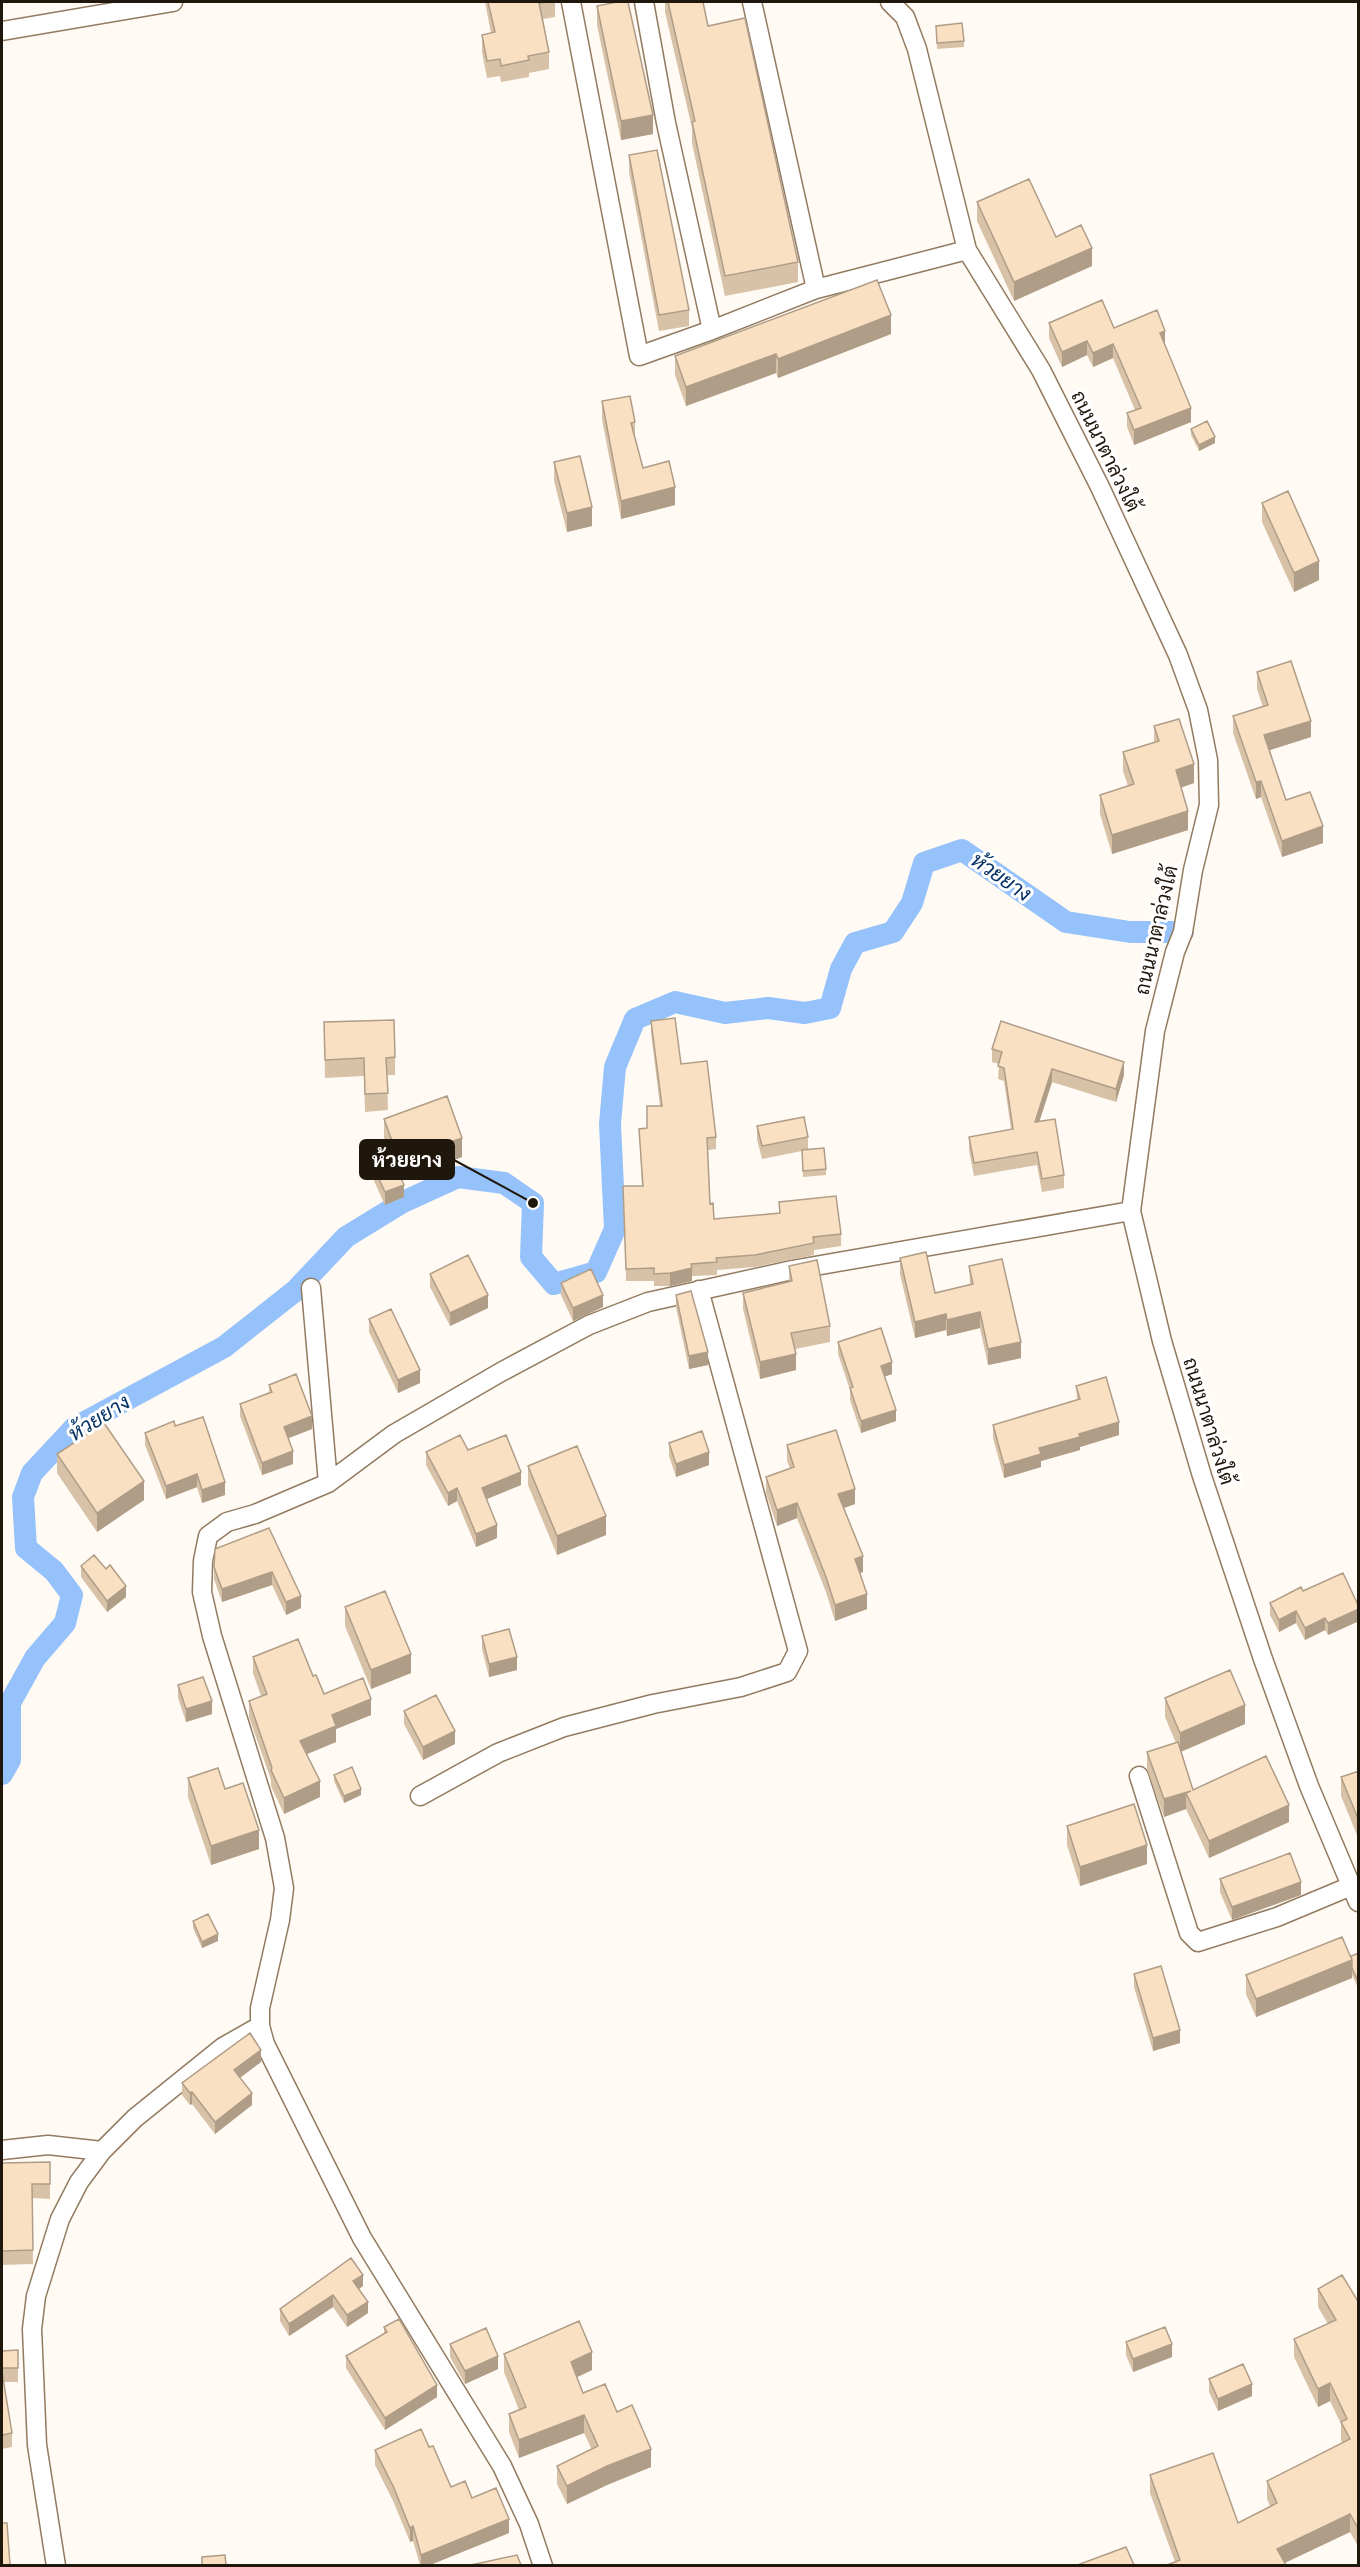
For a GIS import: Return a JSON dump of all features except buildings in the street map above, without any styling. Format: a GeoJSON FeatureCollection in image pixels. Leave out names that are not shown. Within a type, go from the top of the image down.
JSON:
{"type":"FeatureCollection","features":[{"type":"Feature","properties":{"kind":"street"},"geometry":{"type":"LineString","coordinates":[[2,31],[173,2]]}},
{"type":"Feature","properties":{"kind":"street"},"geometry":{"type":"LineString","coordinates":[[571,2],[639,356],[816,289],[967,250]]}},
{"type":"Feature","properties":{"kind":"street"},"geometry":{"type":"LineString","coordinates":[[644,2],[666,123],[712,330]]}},
{"type":"Feature","properties":{"kind":"street"},"geometry":{"type":"LineString","coordinates":[[752,2],[816,289]]}},
{"type":"Feature","properties":{"kind":"street","name":"ถนนนาตาล่วงใต้"},"geometry":{"type":"LineString","coordinates":[[890,2],[905,17],[917,49],[967,250],[1041,370],[1100,487],[1178,655],[1198,710],[1208,760],[1209,805],[1193,870],[1183,932],[1155,1031],[1131,1211],[1162,1341],[1202,1476],[1294,1744],[1355,1894]]}},
{"type":"Feature","properties":{"kind":"street"},"geometry":{"type":"LineString","coordinates":[[543,2565],[529,2524],[502,2466],[362,2238],[265,2044],[260,2026],[260,2008],[280,1920],[284,1888],[275,1838],[212,1636],[202,1592],[203,1561],[208,1536],[227,1522],[255,1514],[328,1483],[394,1434],[589,1325],[648,1302],[926,1245],[1131,1211]]}},
{"type":"Feature","properties":{"kind":"street"},"geometry":{"type":"LineString","coordinates":[[311,1288],[328,1483]]}},
{"type":"Feature","properties":{"kind":"street"},"geometry":{"type":"LineString","coordinates":[[420,1796],[498,1753],[564,1727],[653,1704],[741,1687],[787,1672],[798,1652],[699,1290]]}},
{"type":"Feature","properties":{"kind":"street"},"geometry":{"type":"LineString","coordinates":[[1139,1776],[1189,1933],[1198,1942],[1355,1894]]}},
{"type":"Feature","properties":{"kind":"street"},"geometry":{"type":"LineString","coordinates":[[56,2565],[37,2445],[32,2329],[36,2295],[60,2219],[79,2182],[102,2151],[135,2118],[223,2047],[260,2026]]}},
{"type":"Feature","properties":{"kind":"street"},"geometry":{"type":"LineString","coordinates":[[2,2150],[48,2145],[102,2151]]}},
{"type":"Feature","properties":{"kind":"waterway","name":"ห้วยยาง"},"geometry":{"type":"LineString","coordinates":[[2,1774],[10,1760],[10,1703],[35,1658],[65,1623],[72,1595],[54,1571],[26,1548],[23,1497],[32,1473],[74,1428],[224,1347],[295,1291],[346,1237],[403,1202],[458,1177],[504,1183],[533,1203],[531,1257],[554,1284],[596,1272],[615,1229],[610,1124],[615,1067],[635,1019],[675,1002],[725,1013],[768,1008],[805,1013],[830,1008],[841,969],[855,943],[893,932],[912,903],[924,863],[962,850],[1066,922],[1130,932],[1183,932]]}},
{"type":"Feature","properties":{"kind":"place","name":"ห้วยยาง"},"geometry":{"type":"Point","coordinates":[533,1203]}}]}
